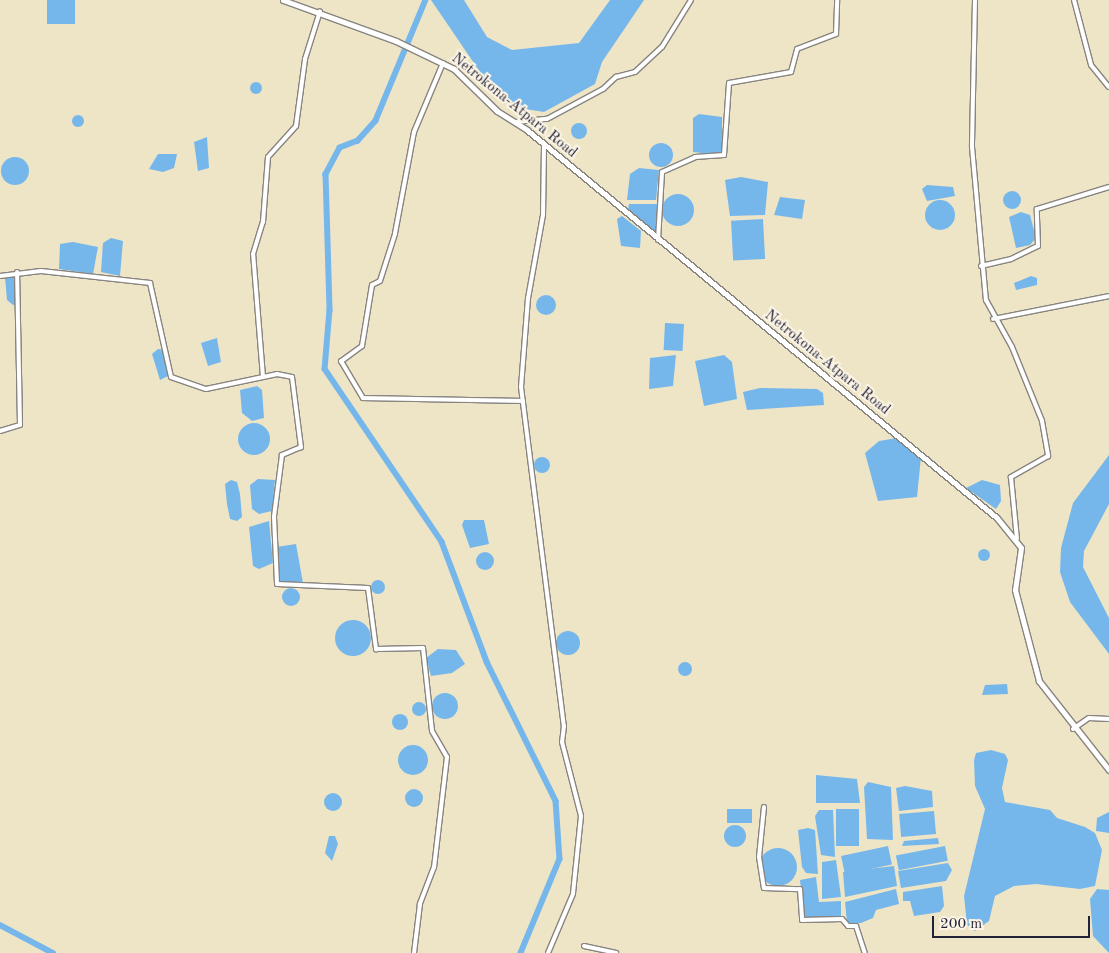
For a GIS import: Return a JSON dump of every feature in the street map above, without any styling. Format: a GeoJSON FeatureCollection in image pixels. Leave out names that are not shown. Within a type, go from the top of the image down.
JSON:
{"type":"FeatureCollection","features":[{"type":"Feature","properties":{"kind":"street","name":"Netrokona-Atpara Road"},"geometry":{"type":"LineString","coordinates":[[282,0],[320,11],[415,49],[443,63],[961,487],[1017,539]]}},
{"type":"Feature","properties":{"kind":"street"},"geometry":{"type":"LineString","coordinates":[[516,122],[553,116],[616,77],[640,68],[662,47],[691,0]]}},
{"type":"Feature","properties":{"kind":"street"},"geometry":{"type":"LineString","coordinates":[[658,240],[662,172],[695,157],[724,155],[729,83],[791,72],[797,49],[836,34],[837,0]]}},
{"type":"Feature","properties":{"kind":"street"},"geometry":{"type":"LineString","coordinates":[[975,0],[972,147],[981,266],[993,319],[1012,347],[1042,421],[1048,456],[1011,477],[1017,539],[1022,555],[1015,590],[1039,681],[1073,729],[1109,770]]}},
{"type":"Feature","properties":{"kind":"street"},"geometry":{"type":"LineString","coordinates":[[1074,0],[1091,65],[1109,87]]}},
{"type":"Feature","properties":{"kind":"street"},"geometry":{"type":"LineString","coordinates":[[262,377],[253,254],[263,222],[268,157],[296,126],[305,59],[320,11]]}},
{"type":"Feature","properties":{"kind":"street"},"geometry":{"type":"LineString","coordinates":[[443,63],[414,132],[395,234],[380,280],[372,284],[362,346],[344,354],[342,360],[362,398],[523,401]]}},
{"type":"Feature","properties":{"kind":"street"},"geometry":{"type":"LineString","coordinates":[[544,145],[543,215],[521,354],[523,401],[564,726],[563,747],[581,816],[573,894],[548,953]]}},
{"type":"Feature","properties":{"kind":"street"},"geometry":{"type":"LineString","coordinates":[[981,266],[1011,260],[1038,246],[1037,209],[1109,187]]}},
{"type":"Feature","properties":{"kind":"street"},"geometry":{"type":"LineString","coordinates":[[0,430],[20,425],[17,272]]}},
{"type":"Feature","properties":{"kind":"street"},"geometry":{"type":"LineString","coordinates":[[0,276],[17,272],[150,283],[171,377],[206,389],[262,377],[292,377],[301,447],[282,456],[274,517],[277,584],[366,586],[372,599],[376,649],[423,649],[432,731],[447,762],[434,866],[420,904],[414,953]]}},
{"type":"Feature","properties":{"kind":"street"},"geometry":{"type":"LineString","coordinates":[[993,319],[1109,296]]}},
{"type":"Feature","properties":{"kind":"street"},"geometry":{"type":"LineString","coordinates":[[1073,729],[1089,718],[1109,720]]}},
{"type":"Feature","properties":{"kind":"street"},"geometry":{"type":"LineString","coordinates":[[764,807],[759,857],[764,888],[800,889],[802,920],[842,919],[848,926],[856,926],[865,953]]}},
{"type":"Feature","properties":{"kind":"street"},"geometry":{"type":"LineString","coordinates":[[584,946],[616,953]]}},
{"type":"Feature","properties":{"kind":"water"},"geometry":{"type":"Polygon","coordinates":[[[47,0],[75,0],[75,24],[47,24],[47,0]]]}},
{"type":"Feature","properties":{"kind":"water"},"geometry":{"type":"Polygon","coordinates":[[[431,0],[464,0],[487,37],[512,50],[579,43],[610,0],[644,0],[602,62],[595,84],[544,112],[513,107],[495,94],[431,0]]]}},
{"type":"Feature","properties":{"kind":"water"},"geometry":{"type":"Polygon","coordinates":[[[254,82],[258,82],[262,88],[258,94],[254,94],[250,90],[250,86],[254,82]]]}},
{"type":"Feature","properties":{"kind":"water"},"geometry":{"type":"Polygon","coordinates":[[[699,114],[722,117],[722,155],[693,152],[693,118],[699,114]]]}},
{"type":"Feature","properties":{"kind":"water"},"geometry":{"type":"Polygon","coordinates":[[[76,115],[80,115],[84,121],[80,127],[76,127],[72,123],[72,119],[76,115]]]}},
{"type":"Feature","properties":{"kind":"water"},"geometry":{"type":"Polygon","coordinates":[[[579,123],[585,125],[587,131],[585,137],[579,139],[573,137],[571,131],[573,125],[579,123]]]}},
{"type":"Feature","properties":{"kind":"water"},"geometry":{"type":"Polygon","coordinates":[[[207,137],[209,168],[198,171],[194,142],[207,137]]]}},
{"type":"Feature","properties":{"kind":"water"},"geometry":{"type":"Polygon","coordinates":[[[661,143],[670,146],[673,155],[670,164],[661,167],[652,164],[649,155],[652,146],[661,143]]]}},
{"type":"Feature","properties":{"kind":"water"},"geometry":{"type":"Polygon","coordinates":[[[158,154],[177,154],[174,168],[163,172],[149,169],[158,154]]]}},
{"type":"Feature","properties":{"kind":"water"},"geometry":{"type":"Polygon","coordinates":[[[15,157],[25,161],[29,171],[25,181],[15,185],[5,181],[1,171],[5,161],[15,157]]]}},
{"type":"Feature","properties":{"kind":"water"},"geometry":{"type":"Polygon","coordinates":[[[639,168],[659,170],[656,200],[627,200],[630,174],[639,168]]]}},
{"type":"Feature","properties":{"kind":"water"},"geometry":{"type":"Polygon","coordinates":[[[741,177],[768,182],[765,215],[730,216],[725,180],[741,177]]]}},
{"type":"Feature","properties":{"kind":"water"},"geometry":{"type":"Polygon","coordinates":[[[927,185],[953,187],[955,196],[927,201],[922,189],[927,185]]]}},
{"type":"Feature","properties":{"kind":"water"},"geometry":{"type":"Polygon","coordinates":[[[1012,191],[1018,194],[1021,200],[1018,206],[1012,209],[1006,206],[1003,200],[1006,194],[1012,191]]]}},
{"type":"Feature","properties":{"kind":"water"},"geometry":{"type":"Polygon","coordinates":[[[678,194],[689,199],[694,210],[689,221],[678,226],[667,221],[662,210],[667,199],[678,194]]]}},
{"type":"Feature","properties":{"kind":"water"},"geometry":{"type":"Polygon","coordinates":[[[780,197],[805,200],[802,219],[774,215],[780,197]]]}},
{"type":"Feature","properties":{"kind":"water"},"geometry":{"type":"Polygon","coordinates":[[[940,200],[946,201],[954,209],[954,221],[946,229],[940,230],[934,229],[926,221],[925,215],[926,209],[934,201],[940,200]]]}},
{"type":"Feature","properties":{"kind":"water"},"geometry":{"type":"Polygon","coordinates":[[[629,204],[657,204],[657,234],[628,209],[629,204]]]}},
{"type":"Feature","properties":{"kind":"water"},"geometry":{"type":"Polygon","coordinates":[[[1021,212],[1030,215],[1036,238],[1030,245],[1016,248],[1009,217],[1021,212]]]}},
{"type":"Feature","properties":{"kind":"water"},"geometry":{"type":"Polygon","coordinates":[[[622,216],[641,231],[640,248],[621,246],[617,219],[622,216]]]}},
{"type":"Feature","properties":{"kind":"water"},"geometry":{"type":"Polygon","coordinates":[[[763,219],[765,259],[733,261],[731,221],[763,219]]]}},
{"type":"Feature","properties":{"kind":"water"},"geometry":{"type":"Polygon","coordinates":[[[111,238],[123,241],[120,276],[101,272],[103,243],[111,238]]]}},
{"type":"Feature","properties":{"kind":"water"},"geometry":{"type":"Polygon","coordinates":[[[73,242],[98,247],[93,274],[59,269],[60,244],[73,242]]]}},
{"type":"Feature","properties":{"kind":"water"},"geometry":{"type":"Polygon","coordinates":[[[16,275],[16,304],[13,305],[7,300],[5,277],[16,275]]]}},
{"type":"Feature","properties":{"kind":"water"},"geometry":{"type":"Polygon","coordinates":[[[1031,276],[1037,278],[1037,285],[1016,290],[1014,283],[1031,276]]]}},
{"type":"Feature","properties":{"kind":"water"},"geometry":{"type":"Polygon","coordinates":[[[542,295],[550,295],[556,301],[556,309],[550,315],[542,315],[536,309],[536,301],[542,295]]]}},
{"type":"Feature","properties":{"kind":"water"},"geometry":{"type":"Polygon","coordinates":[[[665,323],[684,324],[683,351],[664,350],[665,323]]]}},
{"type":"Feature","properties":{"kind":"water"},"geometry":{"type":"Polygon","coordinates":[[[217,338],[221,362],[208,366],[201,343],[217,338]]]}},
{"type":"Feature","properties":{"kind":"water"},"geometry":{"type":"Polygon","coordinates":[[[158,349],[164,350],[168,376],[160,380],[152,354],[158,349]]]}},
{"type":"Feature","properties":{"kind":"water"},"geometry":{"type":"Polygon","coordinates":[[[676,355],[673,386],[649,389],[650,358],[676,355]]]}},
{"type":"Feature","properties":{"kind":"water"},"geometry":{"type":"Polygon","coordinates":[[[724,355],[732,362],[737,399],[704,406],[695,361],[724,355]]]}},
{"type":"Feature","properties":{"kind":"water"},"geometry":{"type":"Polygon","coordinates":[[[257,386],[262,390],[264,418],[252,421],[242,413],[240,390],[257,386]]]}},
{"type":"Feature","properties":{"kind":"water"},"geometry":{"type":"Polygon","coordinates":[[[760,388],[817,389],[823,393],[824,405],[747,410],[743,392],[760,388]]]}},
{"type":"Feature","properties":{"kind":"water"},"geometry":{"type":"Polygon","coordinates":[[[254,423],[260,424],[265,428],[269,433],[269,445],[265,450],[260,454],[254,455],[248,454],[243,450],[239,445],[238,439],[239,433],[243,428],[248,424],[254,423]]]}},
{"type":"Feature","properties":{"kind":"water"},"geometry":{"type":"Polygon","coordinates":[[[897,438],[921,457],[917,497],[878,501],[865,453],[879,441],[897,438]]]}},
{"type":"Feature","properties":{"kind":"water"},"geometry":{"type":"Polygon","coordinates":[[[1109,455],[1109,504],[1084,551],[1083,567],[1109,618],[1109,654],[1070,602],[1060,572],[1061,548],[1073,503],[1109,455]]]}},
{"type":"Feature","properties":{"kind":"water"},"geometry":{"type":"Polygon","coordinates":[[[542,457],[550,465],[542,473],[534,465],[542,457]]]}},
{"type":"Feature","properties":{"kind":"water"},"geometry":{"type":"Polygon","coordinates":[[[258,479],[275,480],[272,511],[259,514],[252,509],[250,485],[258,479]]]}},
{"type":"Feature","properties":{"kind":"water"},"geometry":{"type":"Polygon","coordinates":[[[231,480],[237,482],[240,494],[242,517],[237,521],[230,519],[227,504],[225,484],[231,480]]]}},
{"type":"Feature","properties":{"kind":"water"},"geometry":{"type":"Polygon","coordinates":[[[982,480],[1000,485],[1001,501],[996,509],[966,488],[982,480]]]}},
{"type":"Feature","properties":{"kind":"water"},"geometry":{"type":"Polygon","coordinates":[[[464,520],[484,520],[489,544],[470,548],[462,525],[464,520]]]}},
{"type":"Feature","properties":{"kind":"water"},"geometry":{"type":"Polygon","coordinates":[[[269,521],[273,563],[259,569],[253,566],[249,527],[269,521]]]}},
{"type":"Feature","properties":{"kind":"water"},"geometry":{"type":"Polygon","coordinates":[[[296,544],[303,583],[278,584],[276,547],[296,544]]]}},
{"type":"Feature","properties":{"kind":"water"},"geometry":{"type":"Polygon","coordinates":[[[984,549],[990,555],[984,561],[978,555],[984,549]]]}},
{"type":"Feature","properties":{"kind":"water"},"geometry":{"type":"Polygon","coordinates":[[[485,552],[491,555],[494,561],[491,567],[485,570],[479,567],[476,561],[479,555],[485,552]]]}},
{"type":"Feature","properties":{"kind":"water"},"geometry":{"type":"Polygon","coordinates":[[[378,580],[383,582],[385,587],[383,592],[378,594],[373,592],[371,587],[373,582],[378,580]]]}},
{"type":"Feature","properties":{"kind":"water"},"geometry":{"type":"Polygon","coordinates":[[[291,588],[297,591],[300,597],[297,603],[291,606],[285,603],[282,597],[285,591],[291,588]]]}},
{"type":"Feature","properties":{"kind":"water"},"geometry":{"type":"Polygon","coordinates":[[[353,620],[360,621],[366,625],[370,631],[370,645],[366,651],[360,655],[353,656],[346,655],[340,651],[336,645],[335,638],[336,631],[340,625],[346,621],[353,620]]]}},
{"type":"Feature","properties":{"kind":"water"},"geometry":{"type":"Polygon","coordinates":[[[568,631],[573,632],[579,638],[579,648],[573,654],[568,655],[563,654],[557,648],[556,643],[557,638],[563,632],[568,631]]]}},
{"type":"Feature","properties":{"kind":"water"},"geometry":{"type":"Polygon","coordinates":[[[438,649],[456,650],[465,664],[452,673],[431,676],[426,658],[438,649]]]}},
{"type":"Feature","properties":{"kind":"water"},"geometry":{"type":"Polygon","coordinates":[[[685,662],[690,664],[692,669],[690,674],[685,676],[680,674],[678,669],[680,664],[685,662]]]}},
{"type":"Feature","properties":{"kind":"water"},"geometry":{"type":"Polygon","coordinates":[[[1007,684],[1008,694],[982,695],[985,685],[1007,684]]]}},
{"type":"Feature","properties":{"kind":"water"},"geometry":{"type":"Polygon","coordinates":[[[445,693],[454,697],[458,706],[454,715],[445,719],[436,715],[432,706],[436,697],[445,693]]]}},
{"type":"Feature","properties":{"kind":"water"},"geometry":{"type":"Polygon","coordinates":[[[419,702],[424,704],[426,709],[424,714],[419,716],[414,714],[412,709],[414,704],[419,702]]]}},
{"type":"Feature","properties":{"kind":"water"},"geometry":{"type":"Polygon","coordinates":[[[397,714],[403,714],[408,719],[406,728],[397,730],[392,725],[392,719],[397,714]]]}},
{"type":"Feature","properties":{"kind":"water"},"geometry":{"type":"Polygon","coordinates":[[[413,745],[424,749],[428,760],[424,771],[413,775],[402,771],[398,760],[402,749],[413,745]]]}},
{"type":"Feature","properties":{"kind":"water"},"geometry":{"type":"Polygon","coordinates":[[[991,750],[1005,754],[1008,760],[1002,788],[1005,802],[1050,810],[1057,818],[1085,827],[1095,833],[1102,850],[1095,886],[1080,889],[1036,884],[1014,886],[995,896],[989,921],[975,931],[967,925],[964,896],[985,809],[975,786],[974,760],[976,753],[991,750]]]}},
{"type":"Feature","properties":{"kind":"water"},"geometry":{"type":"Polygon","coordinates":[[[816,775],[857,779],[860,803],[816,803],[816,775]]]}},
{"type":"Feature","properties":{"kind":"water"},"geometry":{"type":"Polygon","coordinates":[[[868,782],[891,787],[893,840],[867,839],[864,787],[868,782]]]}},
{"type":"Feature","properties":{"kind":"water"},"geometry":{"type":"Polygon","coordinates":[[[905,786],[932,791],[933,807],[899,811],[896,788],[905,786]]]}},
{"type":"Feature","properties":{"kind":"water"},"geometry":{"type":"Polygon","coordinates":[[[414,789],[422,794],[423,798],[418,806],[414,807],[406,802],[405,798],[410,790],[414,789]]]}},
{"type":"Feature","properties":{"kind":"water"},"geometry":{"type":"Polygon","coordinates":[[[329,793],[337,793],[342,798],[340,809],[329,811],[324,806],[324,798],[329,793]]]}},
{"type":"Feature","properties":{"kind":"water"},"geometry":{"type":"Polygon","coordinates":[[[727,809],[752,809],[752,823],[727,823],[727,809]]]}},
{"type":"Feature","properties":{"kind":"water"},"geometry":{"type":"Polygon","coordinates":[[[836,809],[859,809],[859,846],[836,846],[836,809]]]}},
{"type":"Feature","properties":{"kind":"water"},"geometry":{"type":"Polygon","coordinates":[[[819,810],[833,810],[835,857],[821,855],[815,816],[819,810]]]}},
{"type":"Feature","properties":{"kind":"water"},"geometry":{"type":"Polygon","coordinates":[[[934,811],[936,834],[901,837],[899,814],[934,811]]]}},
{"type":"Feature","properties":{"kind":"water"},"geometry":{"type":"Polygon","coordinates":[[[1109,812],[1109,833],[1096,831],[1097,818],[1109,812]]]}},
{"type":"Feature","properties":{"kind":"water"},"geometry":{"type":"Polygon","coordinates":[[[735,825],[743,828],[746,836],[743,844],[735,847],[727,844],[724,836],[727,828],[735,825]]]}},
{"type":"Feature","properties":{"kind":"water"},"geometry":{"type":"Polygon","coordinates":[[[808,828],[815,830],[818,874],[806,873],[802,867],[798,830],[808,828]]]}},
{"type":"Feature","properties":{"kind":"water"},"geometry":{"type":"Polygon","coordinates":[[[329,836],[335,836],[338,844],[332,861],[325,853],[329,836]]]}},
{"type":"Feature","properties":{"kind":"water"},"geometry":{"type":"Polygon","coordinates":[[[938,838],[939,844],[902,846],[904,841],[938,838]]]}},
{"type":"Feature","properties":{"kind":"water"},"geometry":{"type":"Polygon","coordinates":[[[888,846],[892,865],[845,875],[841,856],[888,846]]]}},
{"type":"Feature","properties":{"kind":"water"},"geometry":{"type":"Polygon","coordinates":[[[945,846],[948,861],[899,870],[896,856],[945,846]]]}},
{"type":"Feature","properties":{"kind":"water"},"geometry":{"type":"Polygon","coordinates":[[[778,848],[785,849],[791,854],[796,860],[796,874],[791,880],[785,885],[778,886],[771,885],[765,880],[760,874],[759,867],[760,860],[765,854],[771,849],[778,848]]]}},
{"type":"Feature","properties":{"kind":"water"},"geometry":{"type":"Polygon","coordinates":[[[836,860],[841,897],[822,899],[822,862],[836,860]]]}},
{"type":"Feature","properties":{"kind":"water"},"geometry":{"type":"Polygon","coordinates":[[[948,863],[952,870],[946,881],[901,888],[898,871],[948,863]]]}},
{"type":"Feature","properties":{"kind":"water"},"geometry":{"type":"Polygon","coordinates":[[[894,866],[897,886],[845,897],[843,872],[894,866]]]}},
{"type":"Feature","properties":{"kind":"water"},"geometry":{"type":"Polygon","coordinates":[[[816,877],[819,902],[841,901],[841,917],[804,918],[800,880],[816,877]]]}},
{"type":"Feature","properties":{"kind":"water"},"geometry":{"type":"Polygon","coordinates":[[[942,886],[944,906],[940,912],[914,916],[910,901],[903,901],[903,892],[942,886]]]}},
{"type":"Feature","properties":{"kind":"water"},"geometry":{"type":"Polygon","coordinates":[[[896,889],[899,904],[876,910],[873,918],[861,923],[847,923],[845,902],[896,889]]]}},
{"type":"Feature","properties":{"kind":"water"},"geometry":{"type":"Polygon","coordinates":[[[1097,889],[1109,890],[1109,953],[1093,936],[1090,899],[1097,889]]]}},
{"type":"Feature","properties":{"kind":"waterway"},"geometry":{"type":"LineString","coordinates":[[426,0],[376,121],[358,141],[340,148],[326,174],[330,310],[325,369],[442,542],[487,662],[556,801],[560,859],[521,953]]}},
{"type":"Feature","properties":{"kind":"waterway"},"geometry":{"type":"LineString","coordinates":[[0,925],[53,953]]}}]}
